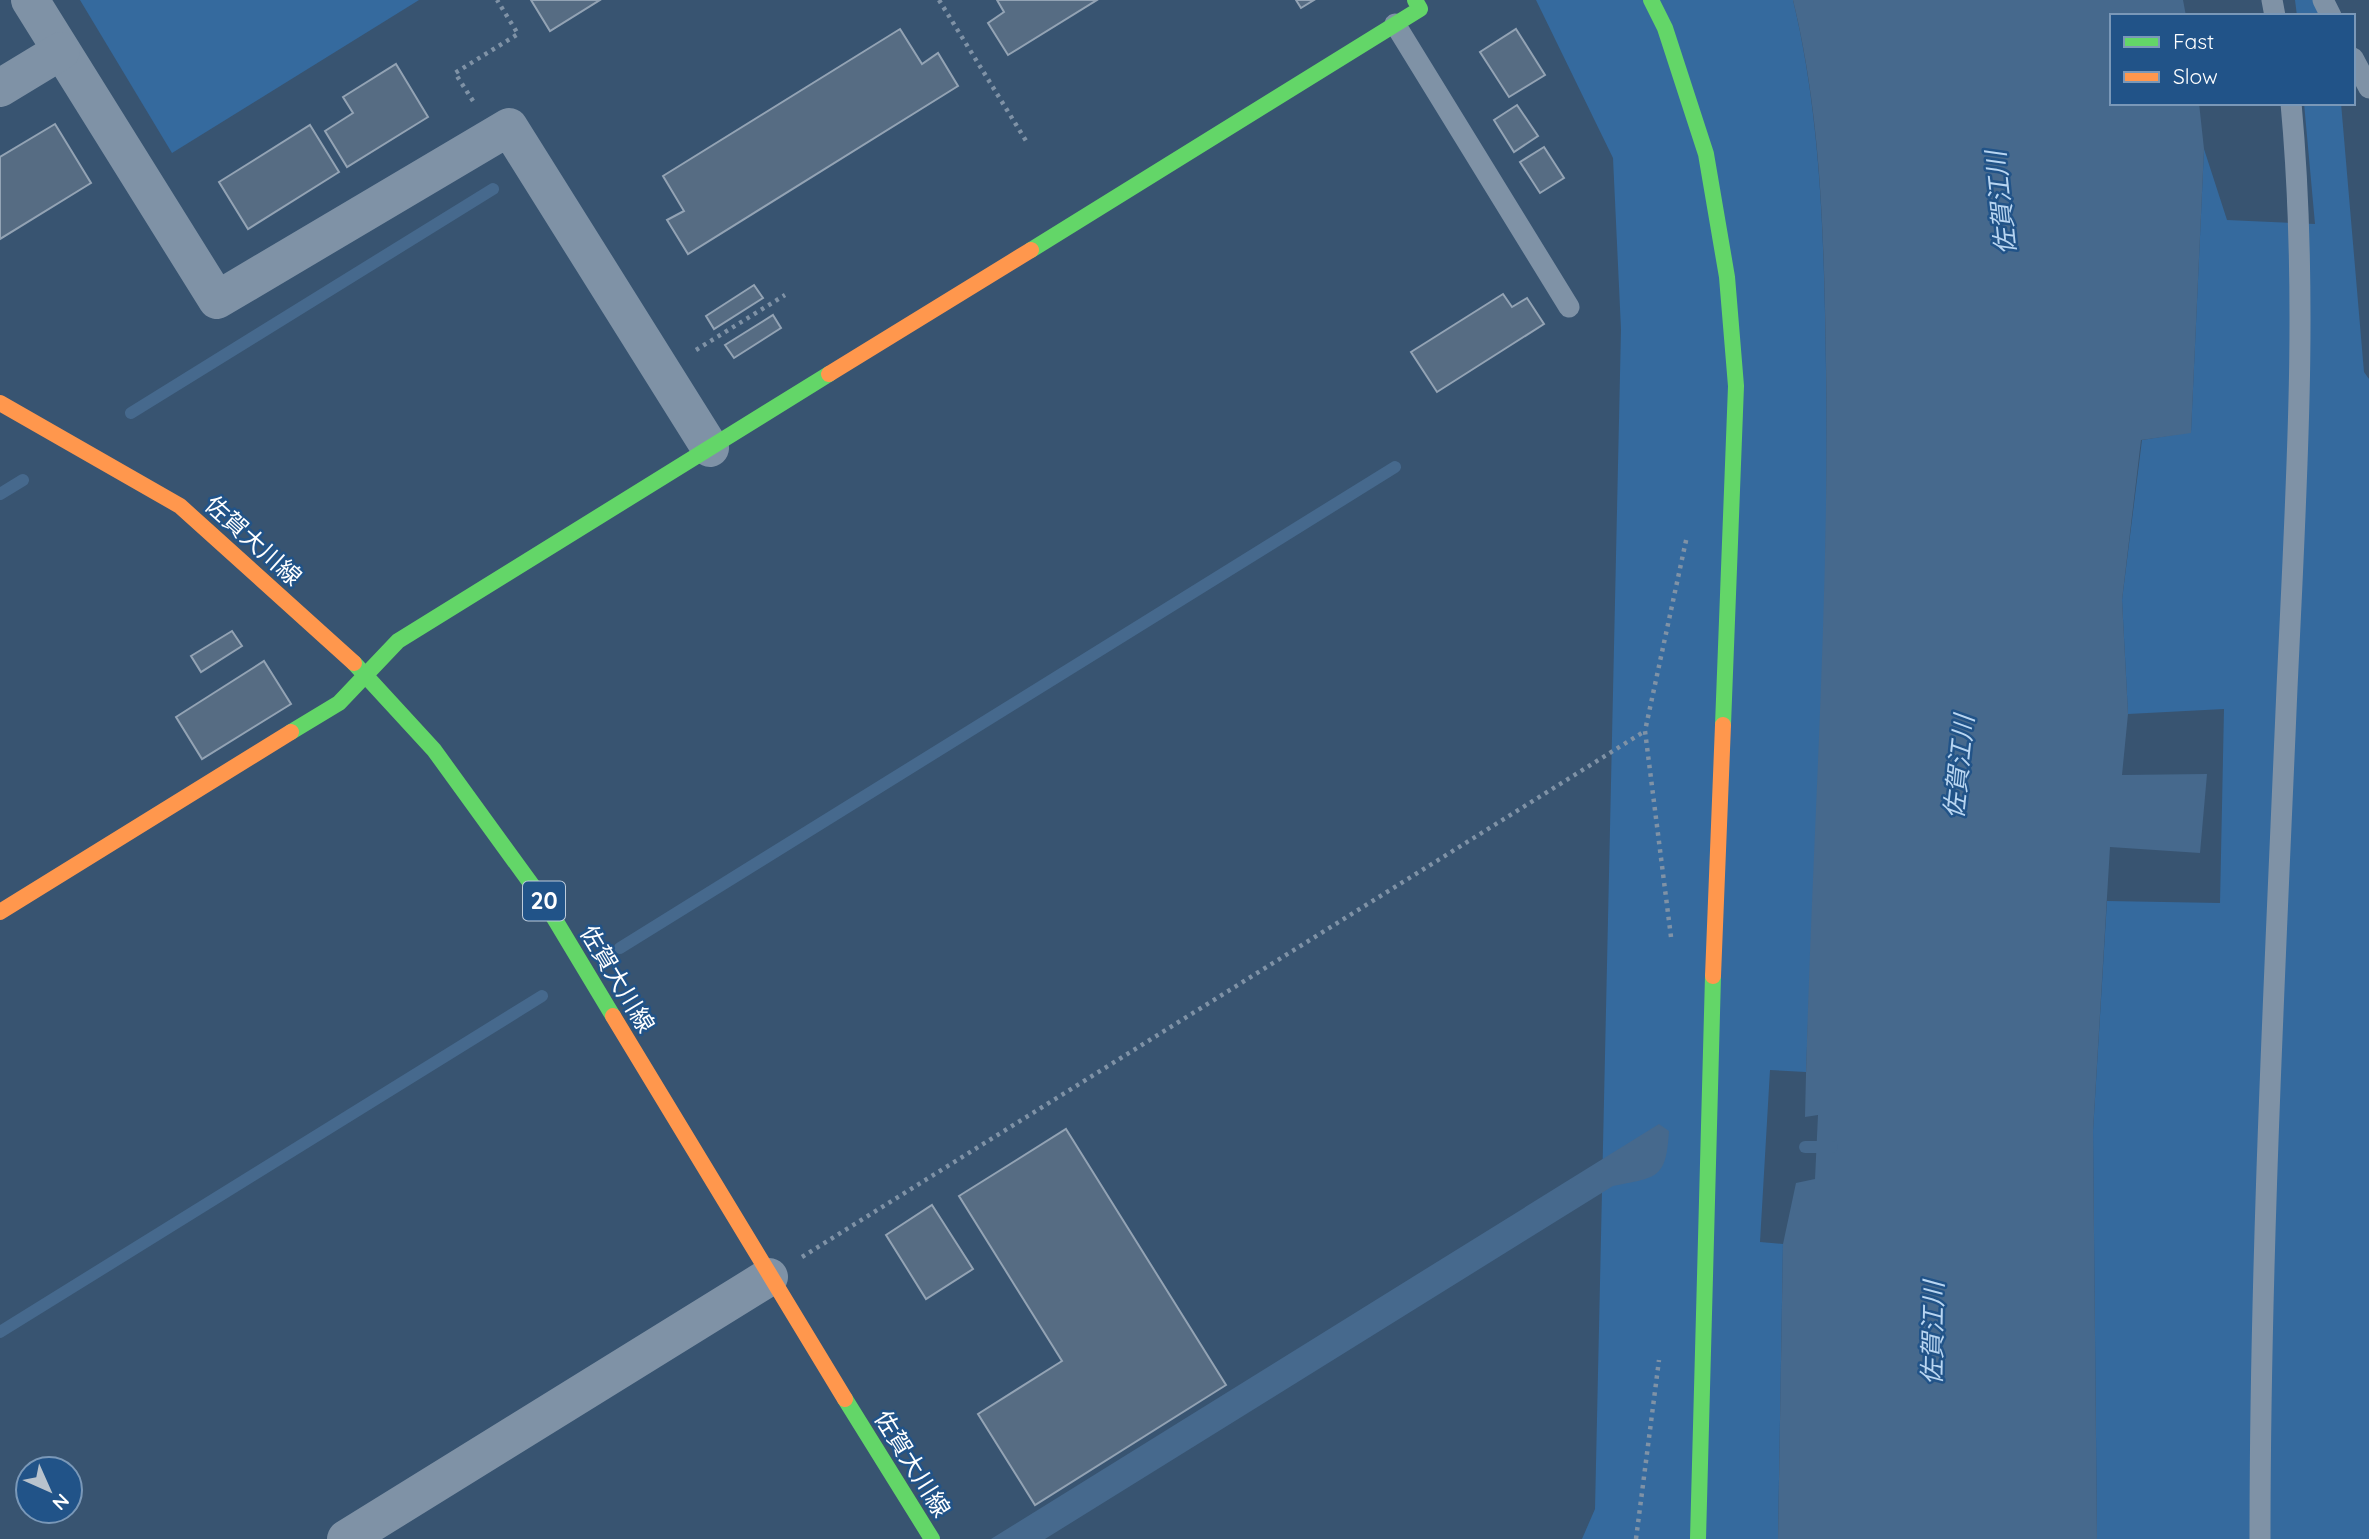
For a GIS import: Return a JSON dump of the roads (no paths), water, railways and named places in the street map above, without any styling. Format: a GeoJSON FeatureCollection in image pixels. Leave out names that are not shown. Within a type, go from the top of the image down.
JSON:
{"type":"FeatureCollection","features":[{"type":"Feature","properties":{"kind":"street"},"geometry":{"type":"LineString","coordinates":[[30,0],[217,300],[509,127],[710,448]]}},
{"type":"Feature","properties":{"kind":"street"},"geometry":{"type":"LineString","coordinates":[[0,912],[339,703],[398,641],[1420,9],[1415,0]]}},
{"type":"Feature","properties":{"kind":"street"},"geometry":{"type":"LineString","coordinates":[[1651,0],[1665,28],[1706,154],[1727,277],[1736,386],[1712,1001],[1698,1539]]}},
{"type":"Feature","properties":{"kind":"street"},"geometry":{"type":"LineString","coordinates":[[0,88],[61,51]]}},
{"type":"Feature","properties":{"kind":"street","name":"佐賀大川線"},"geometry":{"type":"LineString","coordinates":[[0,404],[180,506],[366,674],[434,750],[545,903],[769,1277],[932,1539]]}},
{"type":"Feature","properties":{"kind":"street"},"geometry":{"type":"LineString","coordinates":[[346,1539],[769,1277]]}},
{"type":"Feature","properties":{"kind":"lane"},"geometry":{"type":"LineString","coordinates":[[1395,24],[1569,307]]}},
{"type":"Feature","properties":{"kind":"lane"},"geometry":{"type":"LineString","coordinates":[[2355,62],[2369,88]]}},
{"type":"Feature","properties":{"kind":"lane"},"geometry":{"type":"LineString","coordinates":[[2260,1539],[2260,1328],[2301,377],[2298,178],[2291,105]]}},
{"type":"Feature","properties":{"kind":"water","name":"佐賀江川"},"geometry":{"type":"Polygon","coordinates":[[[1793,0],[2183,0],[2186,14],[2110,14],[2110,105],[2199,105],[2204,149],[2191,433],[2141,440],[2122,600],[2128,714],[2122,775],[2207,774],[2200,853],[2110,847],[2093,1131],[2097,1539],[1778,1539],[1783,1244],[1796,1183],[1815,1179],[1818,1115],[1805,1117],[1825,552],[1826,363],[1820,181],[1803,45],[1793,0]]]}},
{"type":"Feature","properties":{"kind":"water"},"geometry":{"type":"Polygon","coordinates":[[[1659,1124],[1669,1131],[1665,1159],[1656,1174],[1640,1181],[1613,1186],[1045,1539],[991,1539],[1659,1124]]]}},
{"type":"Feature","properties":{"kind":"waterway"},"geometry":{"type":"LineString","coordinates":[[131,413],[493,189]]}},
{"type":"Feature","properties":{"kind":"waterway"},"geometry":{"type":"LineString","coordinates":[[620,948],[1395,467]]}},
{"type":"Feature","properties":{"kind":"waterway"},"geometry":{"type":"LineString","coordinates":[[0,494],[23,480]]}},
{"type":"Feature","properties":{"kind":"waterway"},"geometry":{"type":"LineString","coordinates":[[0,1332],[542,996]]}},
{"type":"Feature","properties":{"kind":"waterway"},"geometry":{"type":"LineString","coordinates":[[1805,1147],[1832,1147]]}}]}
